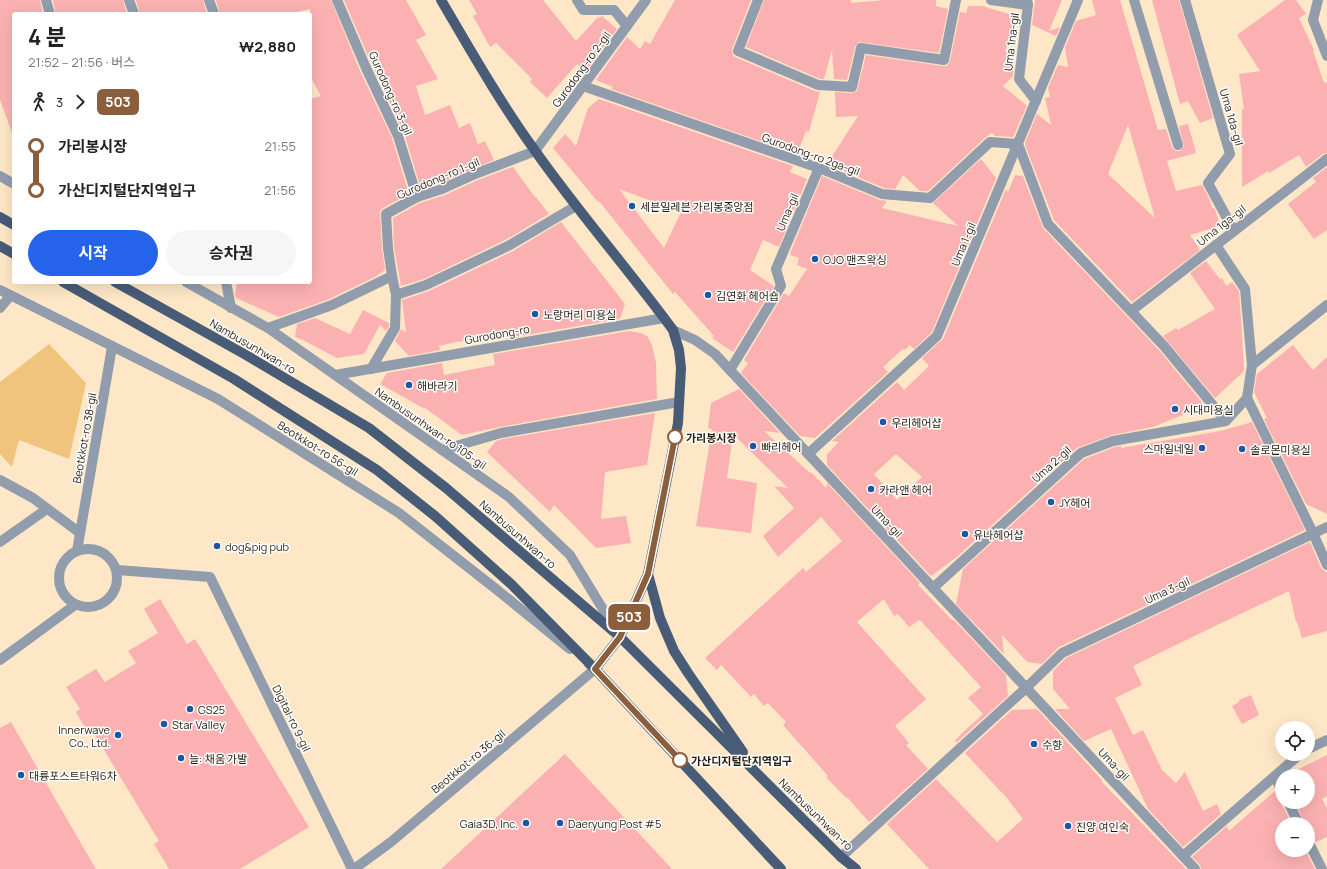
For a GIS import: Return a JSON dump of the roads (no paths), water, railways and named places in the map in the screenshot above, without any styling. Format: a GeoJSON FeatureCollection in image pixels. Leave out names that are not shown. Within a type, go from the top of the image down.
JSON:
{"type":"FeatureCollection","features":[{"type":"Feature","properties":{"kind":"main road"},"geometry":{"type":"LineString","coordinates":[[441,0],[486,75],[535,151],[673,330],[679,350],[681,368],[678,423],[648,574],[620,637],[595,669]]}},
{"type":"Feature","properties":{"kind":"main road"},"geometry":{"type":"LineString","coordinates":[[0,217],[12,224]]}},
{"type":"Feature","properties":{"kind":"main road"},"geometry":{"type":"LineString","coordinates":[[0,246],[12,253]]}},
{"type":"Feature","properties":{"kind":"main road"},"geometry":{"type":"LineString","coordinates":[[67,284],[234,378],[377,470],[435,516],[511,584],[595,669],[781,869]]}},
{"type":"Feature","properties":{"kind":"main road","name":"Nambusunhwan-ro"},"geometry":{"type":"LineString","coordinates":[[119,284],[246,355],[368,428],[446,488],[620,637],[842,857],[856,869]]}},
{"type":"Feature","properties":{"kind":"main road"},"geometry":{"type":"LineString","coordinates":[[648,574],[660,618],[674,651],[758,774]]}},
{"type":"Feature","properties":{"kind":"street"},"geometry":{"type":"LineString","coordinates":[[46,0],[49,12]]}},
{"type":"Feature","properties":{"kind":"street"},"geometry":{"type":"LineString","coordinates":[[129,0],[133,12]]}},
{"type":"Feature","properties":{"kind":"street"},"geometry":{"type":"LineString","coordinates":[[209,0],[213,12]]}},
{"type":"Feature","properties":{"kind":"street","name":"Gurodong-ro 3-gil"},"geometry":{"type":"LineString","coordinates":[[337,0],[366,68],[398,136],[417,198]]}},
{"type":"Feature","properties":{"kind":"street"},"geometry":{"type":"LineString","coordinates":[[577,0],[583,10],[614,10],[627,26]]}},
{"type":"Feature","properties":{"kind":"street","name":"Gurodong-ro 2-gil"},"geometry":{"type":"LineString","coordinates":[[535,151],[646,0]]}},
{"type":"Feature","properties":{"kind":"street"},"geometry":{"type":"LineString","coordinates":[[758,0],[738,51],[818,85],[852,87],[861,48],[944,60],[956,0]]}},
{"type":"Feature","properties":{"kind":"street","name":"Uma 1na-gil"},"geometry":{"type":"LineString","coordinates":[[990,0],[1027,3],[1019,79],[1036,101]]}},
{"type":"Feature","properties":{"kind":"street","name":"Uma 1-gil"},"geometry":{"type":"LineString","coordinates":[[808,454],[937,336],[1078,0]]}},
{"type":"Feature","properties":{"kind":"street"},"geometry":{"type":"LineString","coordinates":[[1134,0],[1178,145]]}},
{"type":"Feature","properties":{"kind":"street","name":"Uma 1da-gil"},"geometry":{"type":"LineString","coordinates":[[1185,0],[1230,154],[1208,183],[1234,231]]}},
{"type":"Feature","properties":{"kind":"street"},"geometry":{"type":"LineString","coordinates":[[1318,0],[1312,20],[1327,56]]}},
{"type":"Feature","properties":{"kind":"street","name":"Gurodong-ro 2ga-gil"},"geometry":{"type":"LineString","coordinates":[[582,86],[819,168],[882,194],[930,198],[990,142],[1018,144]]}},
{"type":"Feature","properties":{"kind":"street"},"geometry":{"type":"LineString","coordinates":[[1018,144],[1048,224],[1164,346],[1226,421],[1247,398],[1252,365],[1245,289],[1216,245]]}},
{"type":"Feature","properties":{"kind":"street","name":"Gurodong-ro 1-gil"},"geometry":{"type":"LineString","coordinates":[[371,368],[395,328],[396,295],[388,248],[386,214],[417,198],[535,151]]}},
{"type":"Feature","properties":{"kind":"street","name":"Uma 1ga-gil"},"geometry":{"type":"LineString","coordinates":[[1131,311],[1327,160]]}},
{"type":"Feature","properties":{"kind":"street","name":"Uma-gil"},"geometry":{"type":"LineString","coordinates":[[730,370],[781,286],[776,269],[819,168]]}},
{"type":"Feature","properties":{"kind":"street"},"geometry":{"type":"LineString","coordinates":[[0,176],[12,183]]}},
{"type":"Feature","properties":{"kind":"street"},"geometry":{"type":"LineString","coordinates":[[396,295],[426,285],[510,245],[576,206]]}},
{"type":"Feature","properties":{"kind":"street"},"geometry":{"type":"LineString","coordinates":[[268,328],[332,305],[392,276]]}},
{"type":"Feature","properties":{"kind":"street","name":"Nambusunhwan-ro 105-gil"},"geometry":{"type":"LineString","coordinates":[[189,284],[268,328],[509,497],[570,556],[620,637]]}},
{"type":"Feature","properties":{"kind":"street"},"geometry":{"type":"LineString","coordinates":[[226,284],[231,308]]}},
{"type":"Feature","properties":{"kind":"street","name":"Beotkkot-ro 56-gil"},"geometry":{"type":"LineString","coordinates":[[0,290],[218,399],[399,513],[595,669]]}},
{"type":"Feature","properties":{"kind":"street"},"geometry":{"type":"LineString","coordinates":[[0,308],[10,296]]}},
{"type":"Feature","properties":{"kind":"street"},"geometry":{"type":"LineString","coordinates":[[1252,365],[1327,305]]}},
{"type":"Feature","properties":{"kind":"street","name":"Gurodong-ro"},"geometry":{"type":"LineString","coordinates":[[335,375],[664,318]]}},
{"type":"Feature","properties":{"kind":"street","name":"Uma-gil"},"geometry":{"type":"LineString","coordinates":[[673,330],[700,344],[715,354],[1195,869]]}},
{"type":"Feature","properties":{"kind":"street","name":"Beotkkot-ro 38-gil"},"geometry":{"type":"LineString","coordinates":[[77,551],[112,347]]}},
{"type":"Feature","properties":{"kind":"street"},"geometry":{"type":"LineString","coordinates":[[1247,398],[1327,565]]}},
{"type":"Feature","properties":{"kind":"street"},"geometry":{"type":"LineString","coordinates":[[442,450],[501,433],[679,402]]}},
{"type":"Feature","properties":{"kind":"street","name":"Uma 2-gil"},"geometry":{"type":"LineString","coordinates":[[933,588],[1081,453],[1114,441],[1226,421]]}},
{"type":"Feature","properties":{"kind":"street"},"geometry":{"type":"LineString","coordinates":[[0,480],[33,498],[80,533]]}},
{"type":"Feature","properties":{"kind":"street"},"geometry":{"type":"LineString","coordinates":[[0,542],[47,509]]}},
{"type":"Feature","properties":{"kind":"street","name":"Uma 3-gil"},"geometry":{"type":"LineString","coordinates":[[1026,688],[1062,653],[1327,526]]}},
{"type":"Feature","properties":{"kind":"street"},"geometry":{"type":"LineString","coordinates":[[87,549],[97,550],[106,554],[113,561],[117,570],[118,584],[109,600],[101,605],[92,608],[75,605],[67,599],[61,591],[59,582],[63,563],[69,556],[77,551],[87,549]]}},
{"type":"Feature","properties":{"kind":"street","name":"Digital-ro 9-gil"},"geometry":{"type":"LineString","coordinates":[[117,570],[210,577],[353,869]]}},
{"type":"Feature","properties":{"kind":"street"},"geometry":{"type":"LineString","coordinates":[[0,660],[75,605]]}},
{"type":"Feature","properties":{"kind":"street","name":"Beotkkot-ro 36-gil"},"geometry":{"type":"LineString","coordinates":[[353,869],[391,842],[595,669]]}},
{"type":"Feature","properties":{"kind":"street"},"geometry":{"type":"LineString","coordinates":[[842,857],[1026,688]]}},
{"type":"Feature","properties":{"kind":"street"},"geometry":{"type":"LineString","coordinates":[[1315,746],[1327,740]]}},
{"type":"Feature","properties":{"kind":"street"},"geometry":{"type":"LineString","coordinates":[[1284,769],[1292,761]]}},
{"type":"Feature","properties":{"kind":"street"},"geometry":{"type":"LineString","coordinates":[[1183,856],[1275,777]]}},
{"type":"Feature","properties":{"kind":"street"},"geometry":{"type":"LineString","coordinates":[[1315,855],[1322,869]]}},
{"type":"Feature","properties":{"kind":"place","name":"세븐일레븐 가리봉중앙점"},"geometry":{"type":"Point","coordinates":[632,206]}},
{"type":"Feature","properties":{"kind":"place","name":"OJO 맨즈왁싱"},"geometry":{"type":"Point","coordinates":[815,259]}},
{"type":"Feature","properties":{"kind":"place","name":"김연화 헤어숍"},"geometry":{"type":"Point","coordinates":[708,295]}},
{"type":"Feature","properties":{"kind":"place","name":"노랑머리 미용실"},"geometry":{"type":"Point","coordinates":[535,314]}},
{"type":"Feature","properties":{"kind":"place","name":"해바라기"},"geometry":{"type":"Point","coordinates":[409,385]}},
{"type":"Feature","properties":{"kind":"place","name":"시대미용실"},"geometry":{"type":"Point","coordinates":[1175,409]}},
{"type":"Feature","properties":{"kind":"place","name":"우리헤어샵"},"geometry":{"type":"Point","coordinates":[883,422]}},
{"type":"Feature","properties":{"kind":"place","name":"가리봉시장"},"geometry":{"type":"Point","coordinates":[675,437]}},
{"type":"Feature","properties":{"kind":"place","name":"빠리헤어"},"geometry":{"type":"Point","coordinates":[753,446]}},
{"type":"Feature","properties":{"kind":"place","name":"스마일네일"},"geometry":{"type":"Point","coordinates":[1202,448]}},
{"type":"Feature","properties":{"kind":"place","name":"솔로몬미용실"},"geometry":{"type":"Point","coordinates":[1242,449]}},
{"type":"Feature","properties":{"kind":"place","name":"카라앤 헤어"},"geometry":{"type":"Point","coordinates":[871,489]}},
{"type":"Feature","properties":{"kind":"place","name":"JY헤어"},"geometry":{"type":"Point","coordinates":[1051,502]}},
{"type":"Feature","properties":{"kind":"place","name":"유나헤어샵"},"geometry":{"type":"Point","coordinates":[965,534]}},
{"type":"Feature","properties":{"kind":"place","name":"dog&pig pub"},"geometry":{"type":"Point","coordinates":[217,546]}},
{"type":"Feature","properties":{"kind":"place","name":"GS25"},"geometry":{"type":"Point","coordinates":[190,709]}},
{"type":"Feature","properties":{"kind":"place","name":"Star Valley"},"geometry":{"type":"Point","coordinates":[164,724]}},
{"type":"Feature","properties":{"kind":"place","name":"Innerwave Co., Ltd."},"geometry":{"type":"Point","coordinates":[118,735]}},
{"type":"Feature","properties":{"kind":"place","name":"수향"},"geometry":{"type":"Point","coordinates":[1034,744]}},
{"type":"Feature","properties":{"kind":"place","name":"늘: 채움 가발"},"geometry":{"type":"Point","coordinates":[181,758]}},
{"type":"Feature","properties":{"kind":"place","name":"가산디지털단지역입구"},"geometry":{"type":"Point","coordinates":[680,760]}},
{"type":"Feature","properties":{"kind":"place","name":"대륭포스트타워6차"},"geometry":{"type":"Point","coordinates":[21,775]}},
{"type":"Feature","properties":{"kind":"place","name":"Gaia3D, Inc."},"geometry":{"type":"Point","coordinates":[526,823]}},
{"type":"Feature","properties":{"kind":"place","name":"Daeryung Post #5"},"geometry":{"type":"Point","coordinates":[560,823]}},
{"type":"Feature","properties":{"kind":"place","name":"진양 여인숙"},"geometry":{"type":"Point","coordinates":[1068,826]}}]}
